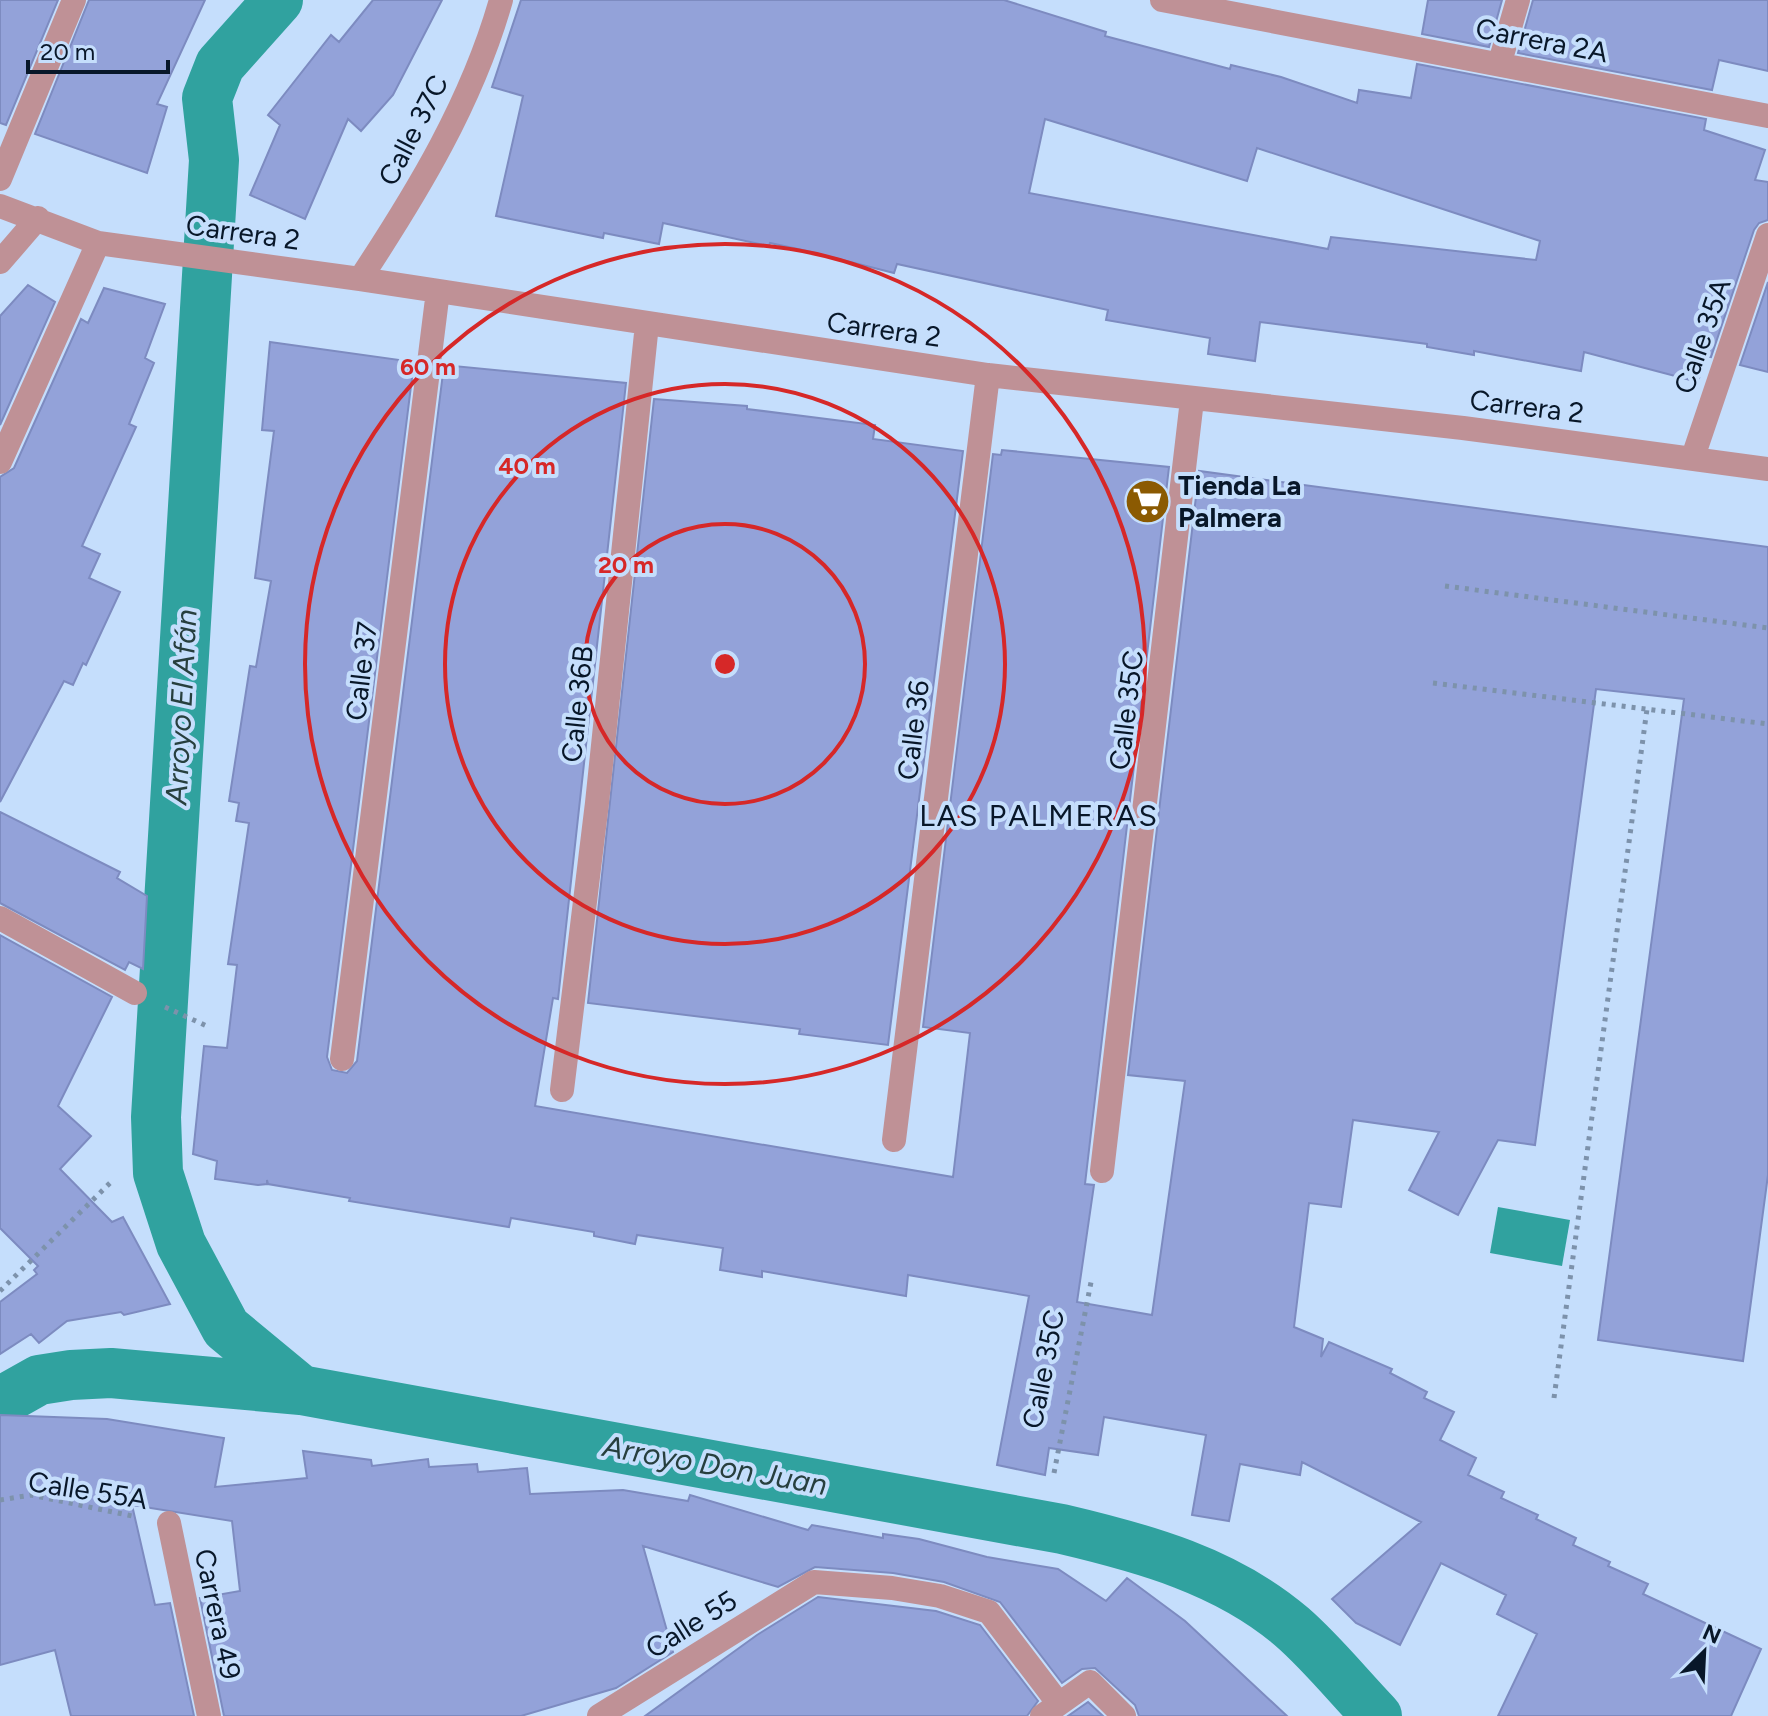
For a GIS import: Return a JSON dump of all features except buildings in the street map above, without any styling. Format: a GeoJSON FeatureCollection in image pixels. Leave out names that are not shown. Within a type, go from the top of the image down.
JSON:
{"type":"FeatureCollection","features":[{"type":"Feature","properties":{"kind":"street"},"geometry":{"type":"LineString","coordinates":[[0,179],[74,0]]}},
{"type":"Feature","properties":{"kind":"street","name":"Calle 37C"},"geometry":{"type":"LineString","coordinates":[[360,279],[419,189],[455,123],[501,0]]}},
{"type":"Feature","properties":{"kind":"street","name":"Carrera 2A"},"geometry":{"type":"LineString","coordinates":[[1162,0],[1500,62],[1768,116]]}},
{"type":"Feature","properties":{"kind":"street"},"geometry":{"type":"LineString","coordinates":[[1500,62],[1518,0]]}},
{"type":"Feature","properties":{"kind":"street","name":"Carrera 2"},"geometry":{"type":"LineString","coordinates":[[0,206],[98,243],[360,279],[988,375],[1693,457],[1768,469]]}},
{"type":"Feature","properties":{"kind":"street"},"geometry":{"type":"LineString","coordinates":[[0,262],[38,218]]}},
{"type":"Feature","properties":{"kind":"street","name":"Calle 35A"},"geometry":{"type":"LineString","coordinates":[[1693,457],[1768,235]]}},
{"type":"Feature","properties":{"kind":"street"},"geometry":{"type":"LineString","coordinates":[[0,462],[98,243]]}},
{"type":"Feature","properties":{"kind":"street","name":"Calle 37"},"geometry":{"type":"LineString","coordinates":[[342,1059],[438,291]]}},
{"type":"Feature","properties":{"kind":"street","name":"Calle 36B"},"geometry":{"type":"LineString","coordinates":[[562,1090],[597,803],[647,324]]}},
{"type":"Feature","properties":{"kind":"street","name":"Calle 36"},"geometry":{"type":"LineString","coordinates":[[894,1140],[988,375]]}},
{"type":"Feature","properties":{"kind":"street","name":"Calle 35C"},"geometry":{"type":"LineString","coordinates":[[1102,1171],[1192,400]]}},
{"type":"Feature","properties":{"kind":"street"},"geometry":{"type":"LineString","coordinates":[[0,918],[135,993]]}},
{"type":"Feature","properties":{"kind":"street","name":"Carrera 49"},"geometry":{"type":"LineString","coordinates":[[169,1523],[209,1716]]}},
{"type":"Feature","properties":{"kind":"street","name":"Calle 55"},"geometry":{"type":"LineString","coordinates":[[599,1716],[814,1582],[892,1588],[940,1596],[989,1612],[1051,1710]]}},
{"type":"Feature","properties":{"kind":"street"},"geometry":{"type":"LineString","coordinates":[[1051,1710],[1090,1682],[1124,1716]]}},
{"type":"Feature","properties":{"kind":"path"},"geometry":{"type":"LineString","coordinates":[[1445,586],[1768,628]]}},
{"type":"Feature","properties":{"kind":"path"},"geometry":{"type":"LineString","coordinates":[[1433,683],[1768,724]]}},
{"type":"Feature","properties":{"kind":"path"},"geometry":{"type":"LineString","coordinates":[[1554,1398],[1647,709]]}},
{"type":"Feature","properties":{"kind":"path"},"geometry":{"type":"LineString","coordinates":[[135,993],[209,1027]]}},
{"type":"Feature","properties":{"kind":"path"},"geometry":{"type":"LineString","coordinates":[[0,1291],[111,1182]]}},
{"type":"Feature","properties":{"kind":"path","name":"Calle 35C"},"geometry":{"type":"LineString","coordinates":[[1054,1473],[1092,1277]]}},
{"type":"Feature","properties":{"kind":"path","name":"Calle 55A"},"geometry":{"type":"LineString","coordinates":[[0,1500],[31,1495],[169,1523]]}},
{"type":"Feature","properties":{"kind":"shaded area"},"geometry":{"type":"Polygon","coordinates":[[[1498,1207],[1570,1220],[1562,1266],[1490,1253],[1498,1207]]]}},
{"type":"Feature","properties":{"kind":"waterway","name":"Arroyo El Afán"},"geometry":{"type":"LineString","coordinates":[[278,0],[220,65],[207,98],[214,160],[156,1117],[158,1173],[181,1244],[226,1328],[301,1390]]}},
{"type":"Feature","properties":{"kind":"waterway","name":"Arroyo Don Juan"},"geometry":{"type":"LineString","coordinates":[[0,1402],[39,1380],[111,1373],[301,1390],[1062,1529],[1123,1544],[1183,1564],[1212,1576],[1267,1607],[1303,1637],[1377,1716]]}},
{"type":"Feature","properties":{"kind":"place","name":"Tienda La Palmera"},"geometry":{"type":"Point","coordinates":[1147,501]}},
{"type":"Feature","properties":{"kind":"district","name":"LAS PALMERAS"},"geometry":{"type":"Point","coordinates":[1039,815]}}]}
